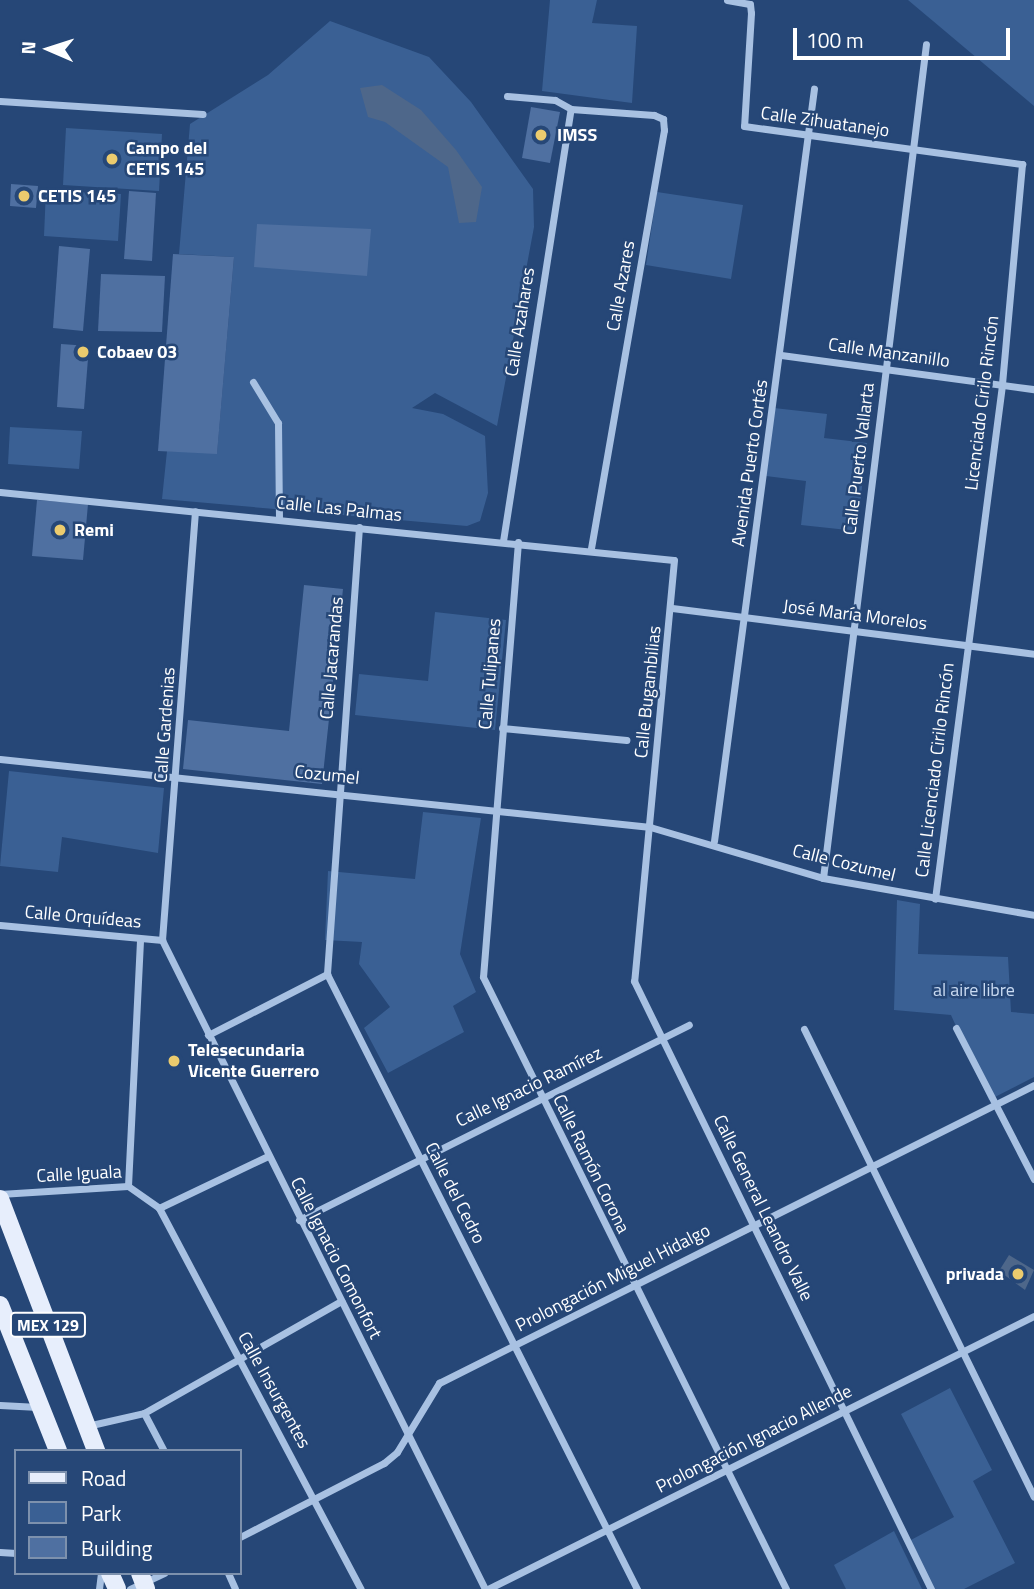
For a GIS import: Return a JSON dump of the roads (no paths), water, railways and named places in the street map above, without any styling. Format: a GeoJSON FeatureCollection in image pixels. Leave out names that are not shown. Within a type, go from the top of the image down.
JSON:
{"type":"FeatureCollection","features":[{"type":"Feature","properties":{"kind":"main road","name":"MEX 129"},"geometry":{"type":"LineString","coordinates":[[0,1196],[95,1449]]}},
{"type":"Feature","properties":{"kind":"main road","name":"MEX 129"},"geometry":{"type":"LineString","coordinates":[[0,1305],[57,1449]]}},
{"type":"Feature","properties":{"kind":"street","name":"Calle Zihuatanejo"},"geometry":{"type":"LineString","coordinates":[[727,0],[750,4],[744,126],[1022,164]]}},
{"type":"Feature","properties":{"kind":"street","name":"Calle Puerto Vallarta"},"geometry":{"type":"LineString","coordinates":[[823,878],[926,44]]}},
{"type":"Feature","properties":{"kind":"street","name":"Avenida Puerto Cortés"},"geometry":{"type":"LineString","coordinates":[[714,841],[814,89]]}},
{"type":"Feature","properties":{"kind":"street"},"geometry":{"type":"LineString","coordinates":[[507,96],[555,100],[572,109]]}},
{"type":"Feature","properties":{"kind":"street"},"geometry":{"type":"LineString","coordinates":[[0,101],[204,114]]}},
{"type":"Feature","properties":{"kind":"street","name":"Calle Azahares"},"geometry":{"type":"LineString","coordinates":[[503,541],[572,109]]}},
{"type":"Feature","properties":{"kind":"street","name":"Calle Azares"},"geometry":{"type":"LineString","coordinates":[[572,109],[654,115],[663,119],[664,130],[591,549]]}},
{"type":"Feature","properties":{"kind":"street","name":"Licenciado Cirilo Rincón"},"geometry":{"type":"LineString","coordinates":[[966,645],[1002,385],[1022,164]]}},
{"type":"Feature","properties":{"kind":"street","name":"Calle Manzanillo"},"geometry":{"type":"LineString","coordinates":[[780,355],[886,367],[1034,389]]}},
{"type":"Feature","properties":{"kind":"street"},"geometry":{"type":"LineString","coordinates":[[253,382],[278,423],[279,519]]}},
{"type":"Feature","properties":{"kind":"street","name":"Calle Las Palmas"},"geometry":{"type":"LineString","coordinates":[[0,492],[591,549],[674,560]]}},
{"type":"Feature","properties":{"kind":"street","name":"Calle Gardenias"},"geometry":{"type":"LineString","coordinates":[[162,940],[177,775],[195,511]]}},
{"type":"Feature","properties":{"kind":"street","name":"Calle Jacarandas"},"geometry":{"type":"LineString","coordinates":[[337,792],[359,527]]}},
{"type":"Feature","properties":{"kind":"street","name":"Calle Tulipanes"},"geometry":{"type":"LineString","coordinates":[[494,809],[518,542]]}},
{"type":"Feature","properties":{"kind":"street","name":"Calle Bugambilias"},"geometry":{"type":"LineString","coordinates":[[650,827],[672,608],[674,560]]}},
{"type":"Feature","properties":{"kind":"street","name":"José María Morelos"},"geometry":{"type":"LineString","coordinates":[[672,608],[1034,654]]}},
{"type":"Feature","properties":{"kind":"street","name":"Calle Licenciado Cirilo Rincón"},"geometry":{"type":"LineString","coordinates":[[935,899],[966,645]]}},
{"type":"Feature","properties":{"kind":"street"},"geometry":{"type":"LineString","coordinates":[[502,728],[626,740]]}},
{"type":"Feature","properties":{"kind":"street","name":"Cozumel"},"geometry":{"type":"LineString","coordinates":[[0,759],[177,775],[650,827]]}},
{"type":"Feature","properties":{"kind":"street","name":"Calle del Cedro"},"geometry":{"type":"LineString","coordinates":[[337,792],[327,974],[637,1589]]}},
{"type":"Feature","properties":{"kind":"street","name":"Calle Ramón Corona"},"geometry":{"type":"LineString","coordinates":[[494,809],[483,977],[542,1101],[786,1589]]}},
{"type":"Feature","properties":{"kind":"street","name":"Calle Cozumel"},"geometry":{"type":"LineString","coordinates":[[650,827],[714,841],[823,878],[1034,915]]}},
{"type":"Feature","properties":{"kind":"street","name":"Calle General Leandro Valle"},"geometry":{"type":"LineString","coordinates":[[650,827],[634,981],[755,1223],[931,1589]]}},
{"type":"Feature","properties":{"kind":"street","name":"Calle Orquídeas"},"geometry":{"type":"LineString","coordinates":[[0,925],[162,940]]}},
{"type":"Feature","properties":{"kind":"street"},"geometry":{"type":"LineString","coordinates":[[128,1186],[140,939]]}},
{"type":"Feature","properties":{"kind":"street","name":"Calle Ignacio Comonfort"},"geometry":{"type":"LineString","coordinates":[[162,940],[266,1157],[486,1589]]}},
{"type":"Feature","properties":{"kind":"street"},"geometry":{"type":"LineString","coordinates":[[208,1035],[327,974]]}},
{"type":"Feature","properties":{"kind":"street","name":"Calle Ignacio Ramírez"},"geometry":{"type":"LineString","coordinates":[[299,1220],[419,1157],[542,1101],[689,1025]]}},
{"type":"Feature","properties":{"kind":"street"},"geometry":{"type":"LineString","coordinates":[[956,1028],[1034,1179]]}},
{"type":"Feature","properties":{"kind":"street"},"geometry":{"type":"LineString","coordinates":[[804,1029],[1034,1497]]}},
{"type":"Feature","properties":{"kind":"street","name":"Prolongación Miguel Hidalgo"},"geometry":{"type":"LineString","coordinates":[[242,1536],[384,1463],[408,1433],[439,1383],[1034,1085]]}},
{"type":"Feature","properties":{"kind":"street"},"geometry":{"type":"LineString","coordinates":[[159,1208],[266,1157]]}},
{"type":"Feature","properties":{"kind":"street","name":"Calle Iguala"},"geometry":{"type":"LineString","coordinates":[[0,1196],[128,1186],[159,1208]]}},
{"type":"Feature","properties":{"kind":"street","name":"Calle Insurgentes"},"geometry":{"type":"LineString","coordinates":[[159,1208],[237,1357],[316,1498],[361,1589]]}},
{"type":"Feature","properties":{"kind":"street"},"geometry":{"type":"LineString","coordinates":[[87,1426],[144,1413],[237,1357],[341,1301]]}},
{"type":"Feature","properties":{"kind":"street","name":"Prolongación Ignacio Allende"},"geometry":{"type":"LineString","coordinates":[[486,1589],[609,1531],[1034,1316]]}},
{"type":"Feature","properties":{"kind":"street"},"geometry":{"type":"LineString","coordinates":[[0,1405],[39,1407]]}},
{"type":"Feature","properties":{"kind":"street"},"geometry":{"type":"LineString","coordinates":[[144,1413],[163,1449]]}},
{"type":"Feature","properties":{"kind":"street"},"geometry":{"type":"LineString","coordinates":[[140,1584],[160,1575]]}},
{"type":"Feature","properties":{"kind":"place","name":"IMSS"},"geometry":{"type":"Point","coordinates":[541,135]}},
{"type":"Feature","properties":{"kind":"place","name":"Campo del CETIS 145"},"geometry":{"type":"Point","coordinates":[112,159]}},
{"type":"Feature","properties":{"kind":"place","name":"CETIS 145"},"geometry":{"type":"Point","coordinates":[24,196]}},
{"type":"Feature","properties":{"kind":"place","name":"Cobaev 03"},"geometry":{"type":"Point","coordinates":[83,352]}},
{"type":"Feature","properties":{"kind":"place","name":"Remi"},"geometry":{"type":"Point","coordinates":[60,530]}},
{"type":"Feature","properties":{"kind":"place","name":"Telesecundaria Vicente Guerrero"},"geometry":{"type":"Point","coordinates":[174,1061]}},
{"type":"Feature","properties":{"kind":"place","name":"privada"},"geometry":{"type":"Point","coordinates":[1018,1274]}},
{"type":"Feature","properties":{"kind":"park label","name":"al aire libre"},"geometry":{"type":"Point","coordinates":[974,990]}}]}
